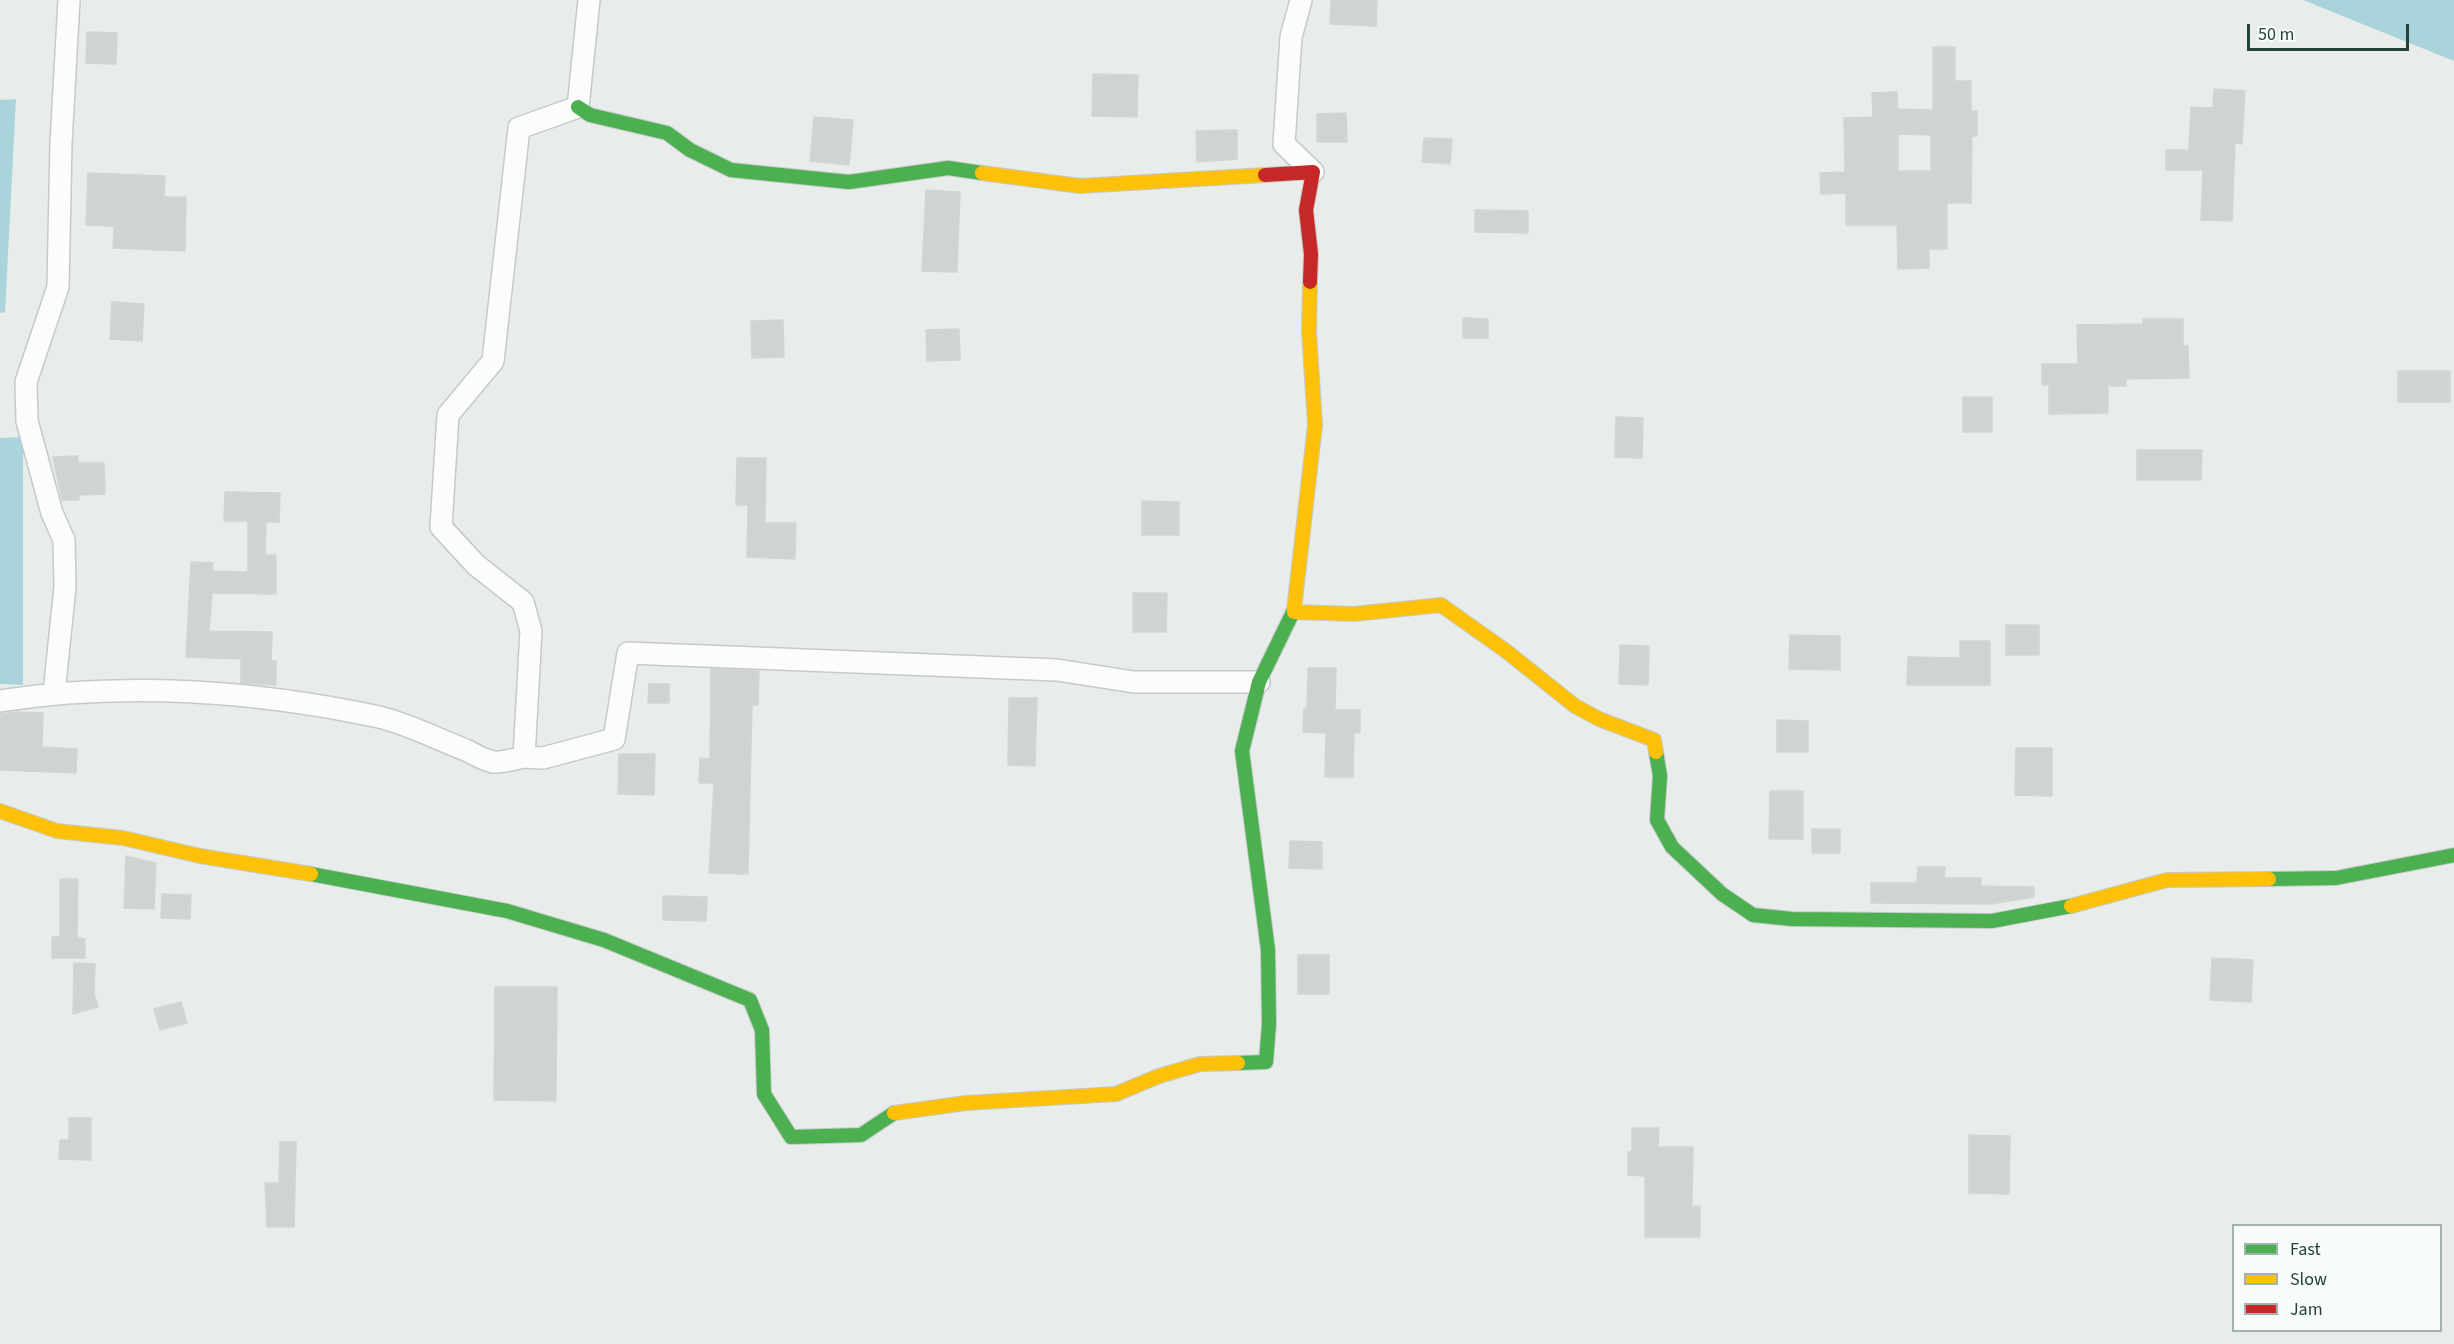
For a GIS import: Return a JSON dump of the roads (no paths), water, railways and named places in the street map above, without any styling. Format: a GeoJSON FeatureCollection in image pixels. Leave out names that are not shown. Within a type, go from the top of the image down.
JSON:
{"type":"FeatureCollection","features":[{"type":"Feature","properties":{"kind":"street"},"geometry":{"type":"LineString","coordinates":[[54,693],[64,598],[64,540],[52,513],[27,421],[26,382],[58,287],[61,143],[69,0]]}},
{"type":"Feature","properties":{"kind":"street"},"geometry":{"type":"LineString","coordinates":[[578,107],[589,0]]}},
{"type":"Feature","properties":{"kind":"street"},"geometry":{"type":"LineString","coordinates":[[1301,0],[1291,37],[1284,144],[1312,172]]}},
{"type":"Feature","properties":{"kind":"street"},"geometry":{"type":"LineString","coordinates":[[524,757],[531,631],[523,602],[476,565],[441,527],[448,415],[493,361],[519,128],[578,107]]}},
{"type":"Feature","properties":{"kind":"street"},"geometry":{"type":"LineString","coordinates":[[578,107],[590,116],[667,133],[690,150],[731,170],[849,182],[948,168],[1080,186],[1312,172]]}},
{"type":"Feature","properties":{"kind":"street"},"geometry":{"type":"LineString","coordinates":[[0,810],[57,831],[123,838],[200,856],[416,892],[507,911],[603,940],[750,1000],[762,1030],[764,1094],[791,1137],[861,1135],[895,1112],[966,1103],[1116,1094],[1159,1076],[1200,1064],[1266,1062],[1272,1016],[1266,908],[1242,766],[1242,751],[1258,682],[1294,612],[1309,497],[1314,425],[1309,332],[1311,254],[1305,210],[1312,172]]}},
{"type":"Feature","properties":{"kind":"street"},"geometry":{"type":"LineString","coordinates":[[1294,612],[1354,614],[1441,606],[1506,651],[1575,706],[1599,719],[1654,740],[1660,776],[1656,820],[1672,847],[1722,894],[1753,915],[1792,919],[1992,921],[2044,913],[2167,880],[2336,878],[2454,855]]}},
{"type":"Feature","properties":{"kind":"street"},"geometry":{"type":"LineString","coordinates":[[0,701],[54,693],[203,694],[330,707],[389,719],[494,762],[524,757],[543,758],[614,739],[628,654],[1057,670],[1134,682],[1258,682]]}},
{"type":"Feature","properties":{"kind":"water"},"geometry":{"type":"Polygon","coordinates":[[[2303,0],[2454,0],[2454,61],[2303,0]]]}},
{"type":"Feature","properties":{"kind":"water"},"geometry":{"type":"Polygon","coordinates":[[[16,99],[5,312],[0,313],[0,100],[16,99]]]}},
{"type":"Feature","properties":{"kind":"water"},"geometry":{"type":"Polygon","coordinates":[[[23,437],[23,685],[0,684],[0,438],[23,437]]]}}]}
